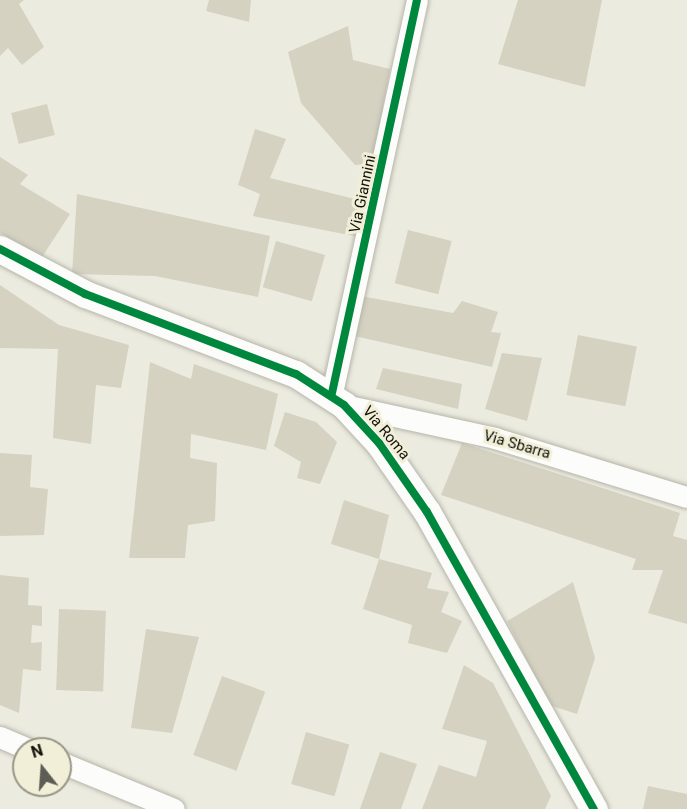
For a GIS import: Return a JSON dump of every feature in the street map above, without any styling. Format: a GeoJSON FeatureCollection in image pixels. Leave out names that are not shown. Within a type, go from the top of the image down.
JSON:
{"type":"FeatureCollection","features":[{"type":"Feature","properties":{"kind":"street","name":"Via Giannini"},"geometry":{"type":"LineString","coordinates":[[338,399],[417,0]]}},
{"type":"Feature","properties":{"kind":"street","name":"Via Roma"},"geometry":{"type":"LineString","coordinates":[[0,249],[67,287],[296,374],[338,399],[379,443],[427,512],[594,809]]}},
{"type":"Feature","properties":{"kind":"street","name":"Via Sbarra"},"geometry":{"type":"LineString","coordinates":[[338,399],[495,438],[687,497]]}},
{"type":"Feature","properties":{"kind":"street"},"geometry":{"type":"LineString","coordinates":[[72,767],[174,809]]}},
{"type":"Feature","properties":{"kind":"building"},"geometry":{"type":"Polygon","coordinates":[[[0,0],[24,0],[19,4],[44,47],[22,65],[8,48],[0,56],[0,0]]]}},
{"type":"Feature","properties":{"kind":"building"},"geometry":{"type":"Polygon","coordinates":[[[209,0],[251,0],[249,22],[206,11],[209,0]]]}},
{"type":"Feature","properties":{"kind":"building"},"geometry":{"type":"Polygon","coordinates":[[[518,0],[602,0],[585,87],[498,64],[518,0]]]}},
{"type":"Feature","properties":{"kind":"building"},"geometry":{"type":"Polygon","coordinates":[[[348,26],[353,60],[390,69],[372,164],[355,165],[301,103],[288,52],[348,26]]]}},
{"type":"Feature","properties":{"kind":"building"},"geometry":{"type":"Polygon","coordinates":[[[47,104],[55,135],[19,144],[11,113],[47,104]]]}},
{"type":"Feature","properties":{"kind":"building"},"geometry":{"type":"Polygon","coordinates":[[[255,129],[286,139],[270,178],[367,202],[359,237],[253,216],[260,194],[238,185],[255,129]]]}},
{"type":"Feature","properties":{"kind":"building"},"geometry":{"type":"Polygon","coordinates":[[[0,157],[28,175],[20,184],[70,214],[42,257],[0,233],[0,157]]]}},
{"type":"Feature","properties":{"kind":"building"},"geometry":{"type":"Polygon","coordinates":[[[77,194],[270,236],[258,297],[155,276],[72,274],[77,194]]]}},
{"type":"Feature","properties":{"kind":"building"},"geometry":{"type":"Polygon","coordinates":[[[408,230],[452,241],[438,294],[395,283],[408,230]]]}},
{"type":"Feature","properties":{"kind":"building"},"geometry":{"type":"Polygon","coordinates":[[[276,241],[325,255],[312,301],[263,287],[276,241]]]}},
{"type":"Feature","properties":{"kind":"building"},"geometry":{"type":"Polygon","coordinates":[[[0,285],[59,325],[129,345],[121,388],[96,385],[91,444],[53,438],[58,349],[0,348],[0,285]]]}},
{"type":"Feature","properties":{"kind":"building"},"geometry":{"type":"Polygon","coordinates":[[[361,296],[453,313],[462,301],[498,312],[491,332],[501,333],[492,367],[350,335],[361,296]]]}},
{"type":"Feature","properties":{"kind":"building"},"geometry":{"type":"Polygon","coordinates":[[[578,335],[637,346],[625,406],[566,395],[578,335]]]}},
{"type":"Feature","properties":{"kind":"building"},"geometry":{"type":"Polygon","coordinates":[[[502,353],[542,358],[527,421],[485,409],[502,353]]]}},
{"type":"Feature","properties":{"kind":"building"},"geometry":{"type":"Polygon","coordinates":[[[150,362],[191,379],[194,364],[278,394],[266,450],[191,434],[190,458],[217,463],[215,521],[188,525],[185,558],[129,558],[150,362]]]}},
{"type":"Feature","properties":{"kind":"building"},"geometry":{"type":"Polygon","coordinates":[[[383,368],[462,384],[458,409],[376,389],[383,368]]]}},
{"type":"Feature","properties":{"kind":"building"},"geometry":{"type":"Polygon","coordinates":[[[285,412],[316,422],[337,442],[320,484],[297,478],[301,462],[274,446],[285,412]]]}},
{"type":"Feature","properties":{"kind":"building"},"geometry":{"type":"Polygon","coordinates":[[[462,443],[680,513],[673,536],[687,540],[687,624],[648,613],[663,570],[632,570],[636,559],[441,495],[462,443]]]}},
{"type":"Feature","properties":{"kind":"building"},"geometry":{"type":"Polygon","coordinates":[[[0,453],[32,455],[30,487],[48,489],[44,535],[0,536],[0,453]]]}},
{"type":"Feature","properties":{"kind":"building"},"geometry":{"type":"Polygon","coordinates":[[[344,500],[389,515],[379,559],[331,544],[344,500]]]}},
{"type":"Feature","properties":{"kind":"building"},"geometry":{"type":"Polygon","coordinates":[[[379,559],[432,573],[427,588],[449,592],[441,612],[462,621],[447,653],[408,643],[412,625],[363,609],[379,559]]]}},
{"type":"Feature","properties":{"kind":"building"},"geometry":{"type":"Polygon","coordinates":[[[0,575],[29,578],[28,605],[42,606],[42,626],[32,625],[31,643],[42,642],[41,671],[23,669],[19,713],[0,705],[0,575]]]}},
{"type":"Feature","properties":{"kind":"building"},"geometry":{"type":"Polygon","coordinates":[[[573,582],[595,658],[577,714],[549,705],[507,621],[573,582]]]}},
{"type":"Feature","properties":{"kind":"building"},"geometry":{"type":"Polygon","coordinates":[[[59,609],[106,611],[103,692],[56,690],[59,609]]]}},
{"type":"Feature","properties":{"kind":"building"},"geometry":{"type":"Polygon","coordinates":[[[146,629],[199,637],[172,733],[131,728],[146,629]]]}},
{"type":"Feature","properties":{"kind":"building"},"geometry":{"type":"Polygon","coordinates":[[[464,665],[493,683],[551,796],[545,809],[422,809],[439,765],[476,777],[487,741],[442,729],[464,665]]]}},
{"type":"Feature","properties":{"kind":"building"},"geometry":{"type":"Polygon","coordinates":[[[222,676],[265,692],[236,771],[193,755],[222,676]]]}},
{"type":"Feature","properties":{"kind":"building"},"geometry":{"type":"Polygon","coordinates":[[[306,732],[349,744],[334,796],[291,784],[306,732]]]}},
{"type":"Feature","properties":{"kind":"building"},"geometry":{"type":"Polygon","coordinates":[[[380,752],[417,764],[401,809],[360,809],[380,752]]]}},
{"type":"Feature","properties":{"kind":"building"},"geometry":{"type":"Polygon","coordinates":[[[648,786],[687,794],[687,809],[643,809],[648,786]]]}},
{"type":"Feature","properties":{"kind":"cycle path"},"geometry":{"type":"LineString","coordinates":[[332,393],[417,0]]}},
{"type":"Feature","properties":{"kind":"cycle path"},"geometry":{"type":"LineString","coordinates":[[0,249],[85,294],[296,374],[344,405],[379,443],[427,512],[594,809]]}}]}
